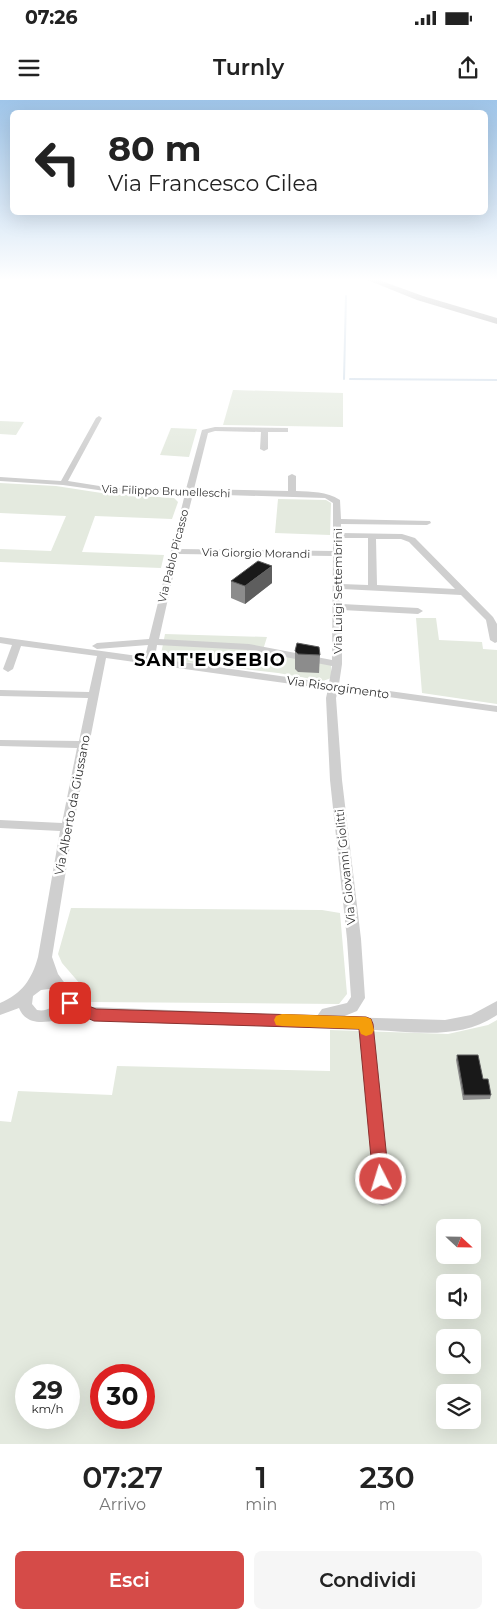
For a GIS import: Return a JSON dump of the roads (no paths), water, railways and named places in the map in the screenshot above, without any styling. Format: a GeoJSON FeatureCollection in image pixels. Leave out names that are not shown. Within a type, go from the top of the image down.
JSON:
{"type":"FeatureCollection","features":[{"type":"Feature","properties":{"kind":"street"},"geometry":{"type":"LineString","coordinates":[[63,483],[99,418]]}},
{"type":"Feature","properties":{"kind":"street","name":"Via Pablo Picasso"},"geometry":{"type":"LineString","coordinates":[[149,661],[188,493],[205,432],[215,429],[285,430]]}},
{"type":"Feature","properties":{"kind":"street"},"geometry":{"type":"LineString","coordinates":[[264,449],[265,430]]}},
{"type":"Feature","properties":{"kind":"street"},"geometry":{"type":"LineString","coordinates":[[292,476],[292,494]]}},
{"type":"Feature","properties":{"kind":"street","name":"Via Filippo Brunelleschi"},"geometry":{"type":"LineString","coordinates":[[0,479],[63,483],[112,490],[188,493],[319,494],[332,498]]}},
{"type":"Feature","properties":{"kind":"street","name":"Via Luigi Settembrini"},"geometry":{"type":"LineString","coordinates":[[332,498],[337,502],[338,521],[337,664],[334,687]]}},
{"type":"Feature","properties":{"kind":"street"},"geometry":{"type":"LineString","coordinates":[[338,521],[427,523]]}},
{"type":"Feature","properties":{"kind":"street"},"geometry":{"type":"LineString","coordinates":[[338,535],[408,538],[492,622],[495,640]]}},
{"type":"Feature","properties":{"kind":"street"},"geometry":{"type":"LineString","coordinates":[[372,536],[373,587]]}},
{"type":"Feature","properties":{"kind":"street","name":"Via Giorgio Morandi"},"geometry":{"type":"LineString","coordinates":[[174,551],[337,554]]}},
{"type":"Feature","properties":{"kind":"street"},"geometry":{"type":"LineString","coordinates":[[337,586],[463,592]]}},
{"type":"Feature","properties":{"kind":"street"},"geometry":{"type":"LineString","coordinates":[[336,607],[418,611]]}},
{"type":"Feature","properties":{"kind":"street","name":"Via Risorgimento"},"geometry":{"type":"LineString","coordinates":[[0,640],[99,650],[149,661],[497,709]]}},
{"type":"Feature","properties":{"kind":"street"},"geometry":{"type":"LineString","coordinates":[[99,650],[153,642],[249,646],[337,664]]}},
{"type":"Feature","properties":{"kind":"street"},"geometry":{"type":"LineString","coordinates":[[8,669],[17,643]]}},
{"type":"Feature","properties":{"kind":"street","name":"Via Alberto da Giussano"},"geometry":{"type":"LineString","coordinates":[[29,991],[40,974],[45,957],[67,827],[93,695],[99,650]]}},
{"type":"Feature","properties":{"kind":"street","name":"Via Giovanni Giolitti"},"geometry":{"type":"LineString","coordinates":[[321,1022],[327,1013],[352,1008],[358,998],[354,939],[336,780],[331,698],[334,687]]}},
{"type":"Feature","properties":{"kind":"street"},"geometry":{"type":"LineString","coordinates":[[0,693],[93,695]]}},
{"type":"Feature","properties":{"kind":"street"},"geometry":{"type":"LineString","coordinates":[[0,743],[83,745]]}},
{"type":"Feature","properties":{"kind":"street"},"geometry":{"type":"LineString","coordinates":[[0,824],[67,827]]}},
{"type":"Feature","properties":{"kind":"street"},"geometry":{"type":"LineString","coordinates":[[45,957],[52,976],[66,998],[78,1008],[94,1015]]}},
{"type":"Feature","properties":{"kind":"street"},"geometry":{"type":"LineString","coordinates":[[0,1010],[16,1002],[41,984],[58,986]]}},
{"type":"Feature","properties":{"kind":"street"},"geometry":{"type":"LineString","coordinates":[[29,991],[24,1006],[30,1014]]}},
{"type":"Feature","properties":{"kind":"street"},"geometry":{"type":"LineString","coordinates":[[54,1014],[60,1010],[66,998]]}},
{"type":"Feature","properties":{"kind":"street"},"geometry":{"type":"LineString","coordinates":[[0,1010],[40,1017],[71,1012],[94,1015],[437,1027],[457,1026],[489,1015],[497,1008]]}},
{"type":"Feature","properties":{"kind":"street"},"geometry":{"type":"LineString","coordinates":[[366,1024],[383,1198]]}},
{"type":"Feature","properties":{"kind":"waterway"},"geometry":{"type":"LineString","coordinates":[[344,379],[345,342]]}},
{"type":"Feature","properties":{"kind":"waterway"},"geometry":{"type":"LineString","coordinates":[[350,379],[497,380]]}},
{"type":"Feature","properties":{"kind":"district","name":"SANT'EUSEBIO"},"geometry":{"type":"Point","coordinates":[210,660]}}]}
